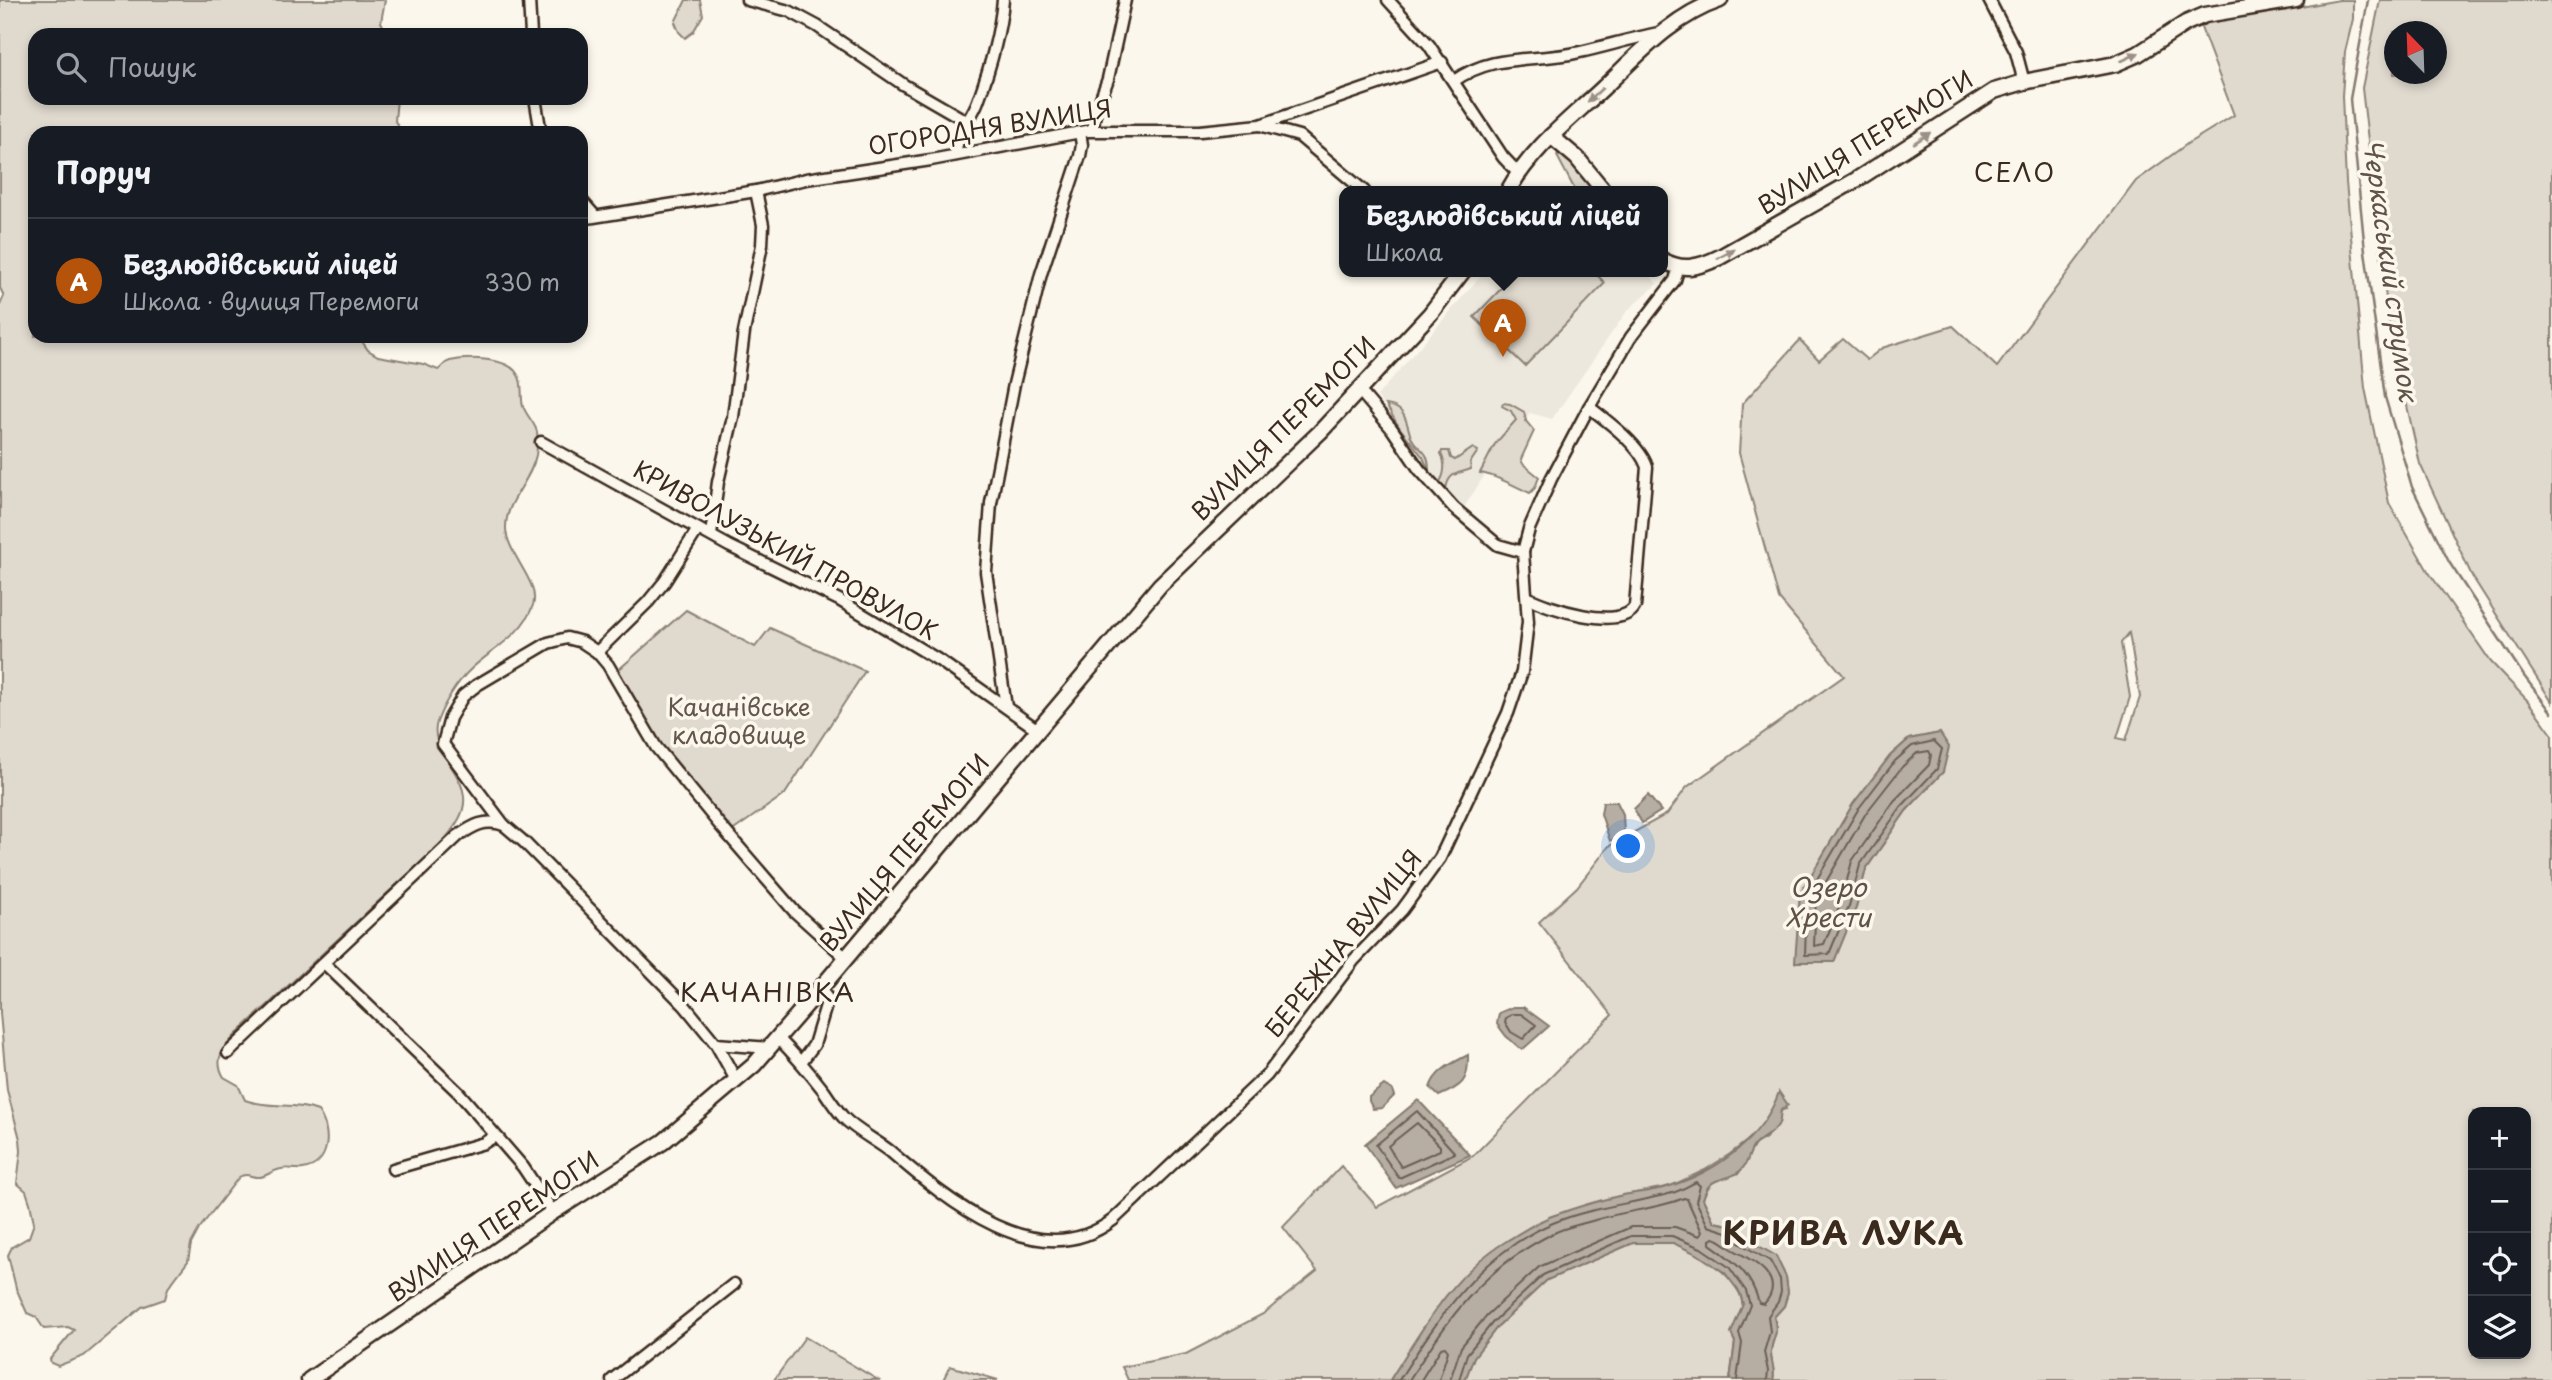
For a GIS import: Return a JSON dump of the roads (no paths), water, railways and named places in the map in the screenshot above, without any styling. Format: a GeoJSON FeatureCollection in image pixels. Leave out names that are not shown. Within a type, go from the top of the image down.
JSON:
{"type":"FeatureCollection","features":[{"type":"Feature","properties":{"kind":"street"},"geometry":{"type":"LineString","coordinates":[[529,0],[531,28]]}},
{"type":"Feature","properties":{"kind":"street"},"geometry":{"type":"LineString","coordinates":[[747,0],[789,11],[808,20],[904,85],[968,122]]}},
{"type":"Feature","properties":{"kind":"street"},"geometry":{"type":"LineString","coordinates":[[956,155],[957,140],[977,102],[991,60],[1003,0]]}},
{"type":"Feature","properties":{"kind":"street"},"geometry":{"type":"LineString","coordinates":[[1092,130],[1108,79],[1125,0]]}},
{"type":"Feature","properties":{"kind":"street"},"geometry":{"type":"LineString","coordinates":[[1388,0],[1442,62],[1503,157],[1518,173]]}},
{"type":"Feature","properties":{"kind":"street"},"geometry":{"type":"LineString","coordinates":[[1511,186],[1518,173],[1551,136],[1662,32],[1692,12],[1720,0]]}},
{"type":"Feature","properties":{"kind":"street"},"geometry":{"type":"LineString","coordinates":[[1989,0],[2016,52],[2024,82]]}},
{"type":"Feature","properties":{"kind":"street","name":"ВУЛИЦЯ ПЕРЕМОГИ"},"geometry":{"type":"LineString","coordinates":[[1679,267],[1696,267],[1720,257],[1873,169],[1986,95],[2024,82],[2122,62],[2186,23],[2205,15],[2296,0]]}},
{"type":"Feature","properties":{"kind":"street"},"geometry":{"type":"LineString","coordinates":[[1454,81],[1490,62],[1578,53],[1662,32]]}},
{"type":"Feature","properties":{"kind":"street","name":"ОГОРОДНЯ ВУЛИЦЯ"},"geometry":{"type":"LineString","coordinates":[[588,218],[756,191],[806,179],[1092,130],[1200,131],[1260,125],[1442,62]]}},
{"type":"Feature","properties":{"kind":"street"},"geometry":{"type":"LineString","coordinates":[[536,105],[540,126]]}},
{"type":"Feature","properties":{"kind":"street"},"geometry":{"type":"LineString","coordinates":[[1260,125],[1299,136],[1357,186]]}},
{"type":"Feature","properties":{"kind":"street"},"geometry":{"type":"LineString","coordinates":[[1006,707],[987,587],[986,562],[991,503],[1014,384],[1041,274],[1080,156],[1080,132]]}},
{"type":"Feature","properties":{"kind":"street"},"geometry":{"type":"LineString","coordinates":[[1551,136],[1577,158],[1600,186]]}},
{"type":"Feature","properties":{"kind":"street"},"geometry":{"type":"LineString","coordinates":[[711,535],[718,482],[733,417],[744,332],[761,245],[763,225],[756,191]]}},
{"type":"Feature","properties":{"kind":"street"},"geometry":{"type":"LineString","coordinates":[[588,208],[595,216]]}},
{"type":"Feature","properties":{"kind":"street"},"geometry":{"type":"LineString","coordinates":[[1668,262],[1679,267]]}},
{"type":"Feature","properties":{"kind":"street","name":"БЕРЕЖНА ВУЛИЦЯ"},"geometry":{"type":"LineString","coordinates":[[774,1043],[801,1062],[844,1119],[887,1150],[932,1188],[970,1213],[1029,1237],[1052,1241],[1071,1240],[1103,1228],[1266,1075],[1354,960],[1402,910],[1446,848],[1516,691],[1526,649],[1527,597],[1523,552],[1527,537],[1551,479],[1589,407],[1631,337],[1675,280],[1679,267]]}},
{"type":"Feature","properties":{"kind":"street","name":"ВУЛИЦЯ ПЕРЕМОГИ"},"geometry":{"type":"LineString","coordinates":[[309,1380],[553,1212],[663,1142],[736,1080],[774,1043],[1166,579],[1299,452],[1359,390],[1430,314],[1455,277]]}},
{"type":"Feature","properties":{"kind":"street"},"geometry":{"type":"LineString","coordinates":[[1359,390],[1392,429],[1419,470],[1454,508],[1498,545],[1523,552]]}},
{"type":"Feature","properties":{"kind":"street"},"geometry":{"type":"LineString","coordinates":[[1527,597],[1553,609],[1605,617],[1624,617],[1631,614],[1635,606],[1647,467],[1641,456],[1617,429],[1589,407]]}},
{"type":"Feature","properties":{"kind":"street","name":"КРИВОЛУЗЬКИЙ ПРОВУЛОК"},"geometry":{"type":"LineString","coordinates":[[541,442],[698,529],[850,607],[940,661],[1038,730]]}},
{"type":"Feature","properties":{"kind":"street"},"geometry":{"type":"LineString","coordinates":[[597,652],[656,592],[698,529]]}},
{"type":"Feature","properties":{"kind":"street"},"geometry":{"type":"LineString","coordinates":[[736,1080],[716,1044],[685,1006],[524,842],[504,825],[443,744],[450,718],[463,696],[524,655],[548,643],[567,638],[582,642],[597,652],[608,665],[666,761],[781,896],[846,958]]}},
{"type":"Feature","properties":{"kind":"street"},"geometry":{"type":"LineString","coordinates":[[228,1054],[405,883],[458,836],[482,823],[495,822],[504,825]]}},
{"type":"Feature","properties":{"kind":"street"},"geometry":{"type":"LineString","coordinates":[[324,963],[376,1016],[455,1089],[529,1175],[553,1212]]}},
{"type":"Feature","properties":{"kind":"street"},"geometry":{"type":"LineString","coordinates":[[801,1062],[814,1045],[828,999],[820,989]]}},
{"type":"Feature","properties":{"kind":"street"},"geometry":{"type":"LineString","coordinates":[[716,1044],[774,1043]]}},
{"type":"Feature","properties":{"kind":"street"},"geometry":{"type":"LineString","coordinates":[[393,1170],[480,1144],[495,1136]]}},
{"type":"Feature","properties":{"kind":"street"},"geometry":{"type":"LineString","coordinates":[[612,1380],[734,1284]]}},
{"type":"Feature","properties":{"kind":"water","name":"Озеро Хрести"},"geometry":{"type":"Polygon","coordinates":[[[1940,733],[1949,747],[1943,772],[1906,811],[1866,869],[1856,908],[1834,962],[1795,962],[1800,894],[1853,804],[1890,756],[1909,739],[1940,733]]]}},
{"type":"Feature","properties":{"kind":"water"},"geometry":{"type":"Polygon","coordinates":[[[1648,795],[1661,811],[1642,823],[1634,809],[1648,795]]]}},
{"type":"Feature","properties":{"kind":"water"},"geometry":{"type":"Polygon","coordinates":[[[1603,802],[1617,802],[1623,814],[1624,833],[1610,841],[1601,814],[1603,802]]]}},
{"type":"Feature","properties":{"kind":"water"},"geometry":{"type":"Polygon","coordinates":[[[1513,1007],[1523,1007],[1549,1026],[1522,1050],[1497,1024],[1499,1013],[1513,1007]]]}},
{"type":"Feature","properties":{"kind":"water"},"geometry":{"type":"Polygon","coordinates":[[[1468,1055],[1467,1071],[1459,1086],[1439,1096],[1430,1088],[1440,1072],[1468,1055]]]}},
{"type":"Feature","properties":{"kind":"water"},"geometry":{"type":"Polygon","coordinates":[[[1384,1085],[1392,1090],[1394,1096],[1382,1108],[1373,1109],[1369,1097],[1384,1085]]]}},
{"type":"Feature","properties":{"kind":"water"},"geometry":{"type":"Polygon","coordinates":[[[1779,1092],[1788,1105],[1781,1110],[1778,1125],[1753,1147],[1743,1169],[1709,1185],[1703,1199],[1714,1222],[1734,1226],[1736,1233],[1776,1256],[1786,1277],[1788,1293],[1784,1306],[1774,1317],[1776,1332],[1771,1355],[1773,1380],[1730,1380],[1735,1342],[1731,1333],[1743,1304],[1740,1293],[1725,1273],[1697,1254],[1673,1243],[1633,1243],[1547,1280],[1498,1326],[1474,1357],[1465,1380],[1390,1380],[1440,1304],[1470,1269],[1487,1255],[1552,1216],[1614,1197],[1664,1188],[1704,1172],[1736,1151],[1750,1138],[1772,1109],[1779,1092]]]}},
{"type":"Feature","properties":{"kind":"water"},"geometry":{"type":"Polygon","coordinates":[[[1418,1100],[1470,1155],[1396,1188],[1365,1144],[1418,1100]]]}},
{"type":"Feature","properties":{"kind":"waterway","name":"Черкаський струмок"},"geometry":{"type":"LineString","coordinates":[[2368,0],[2350,99],[2365,251],[2385,397],[2412,487],[2449,562],[2524,676],[2552,713]]}},
{"type":"Feature","properties":{"kind":"place","name":"Безлюдівський ліцей"},"geometry":{"type":"Point","coordinates":[1503,357]}},
{"type":"Feature","properties":{"kind":"district","name":"СЕЛО"},"geometry":{"type":"Point","coordinates":[2015,173]}},
{"type":"Feature","properties":{"kind":"district","name":"КАЧАНІВКА"},"geometry":{"type":"Point","coordinates":[768,993]}},
{"type":"Feature","properties":{"kind":"district","name":"КРИВА ЛУКА"},"geometry":{"type":"Point","coordinates":[1844,1234]}},
{"type":"Feature","properties":{"kind":"park label","name":"Качанівське кладовище"},"geometry":{"type":"Point","coordinates":[739,722]}}]}
